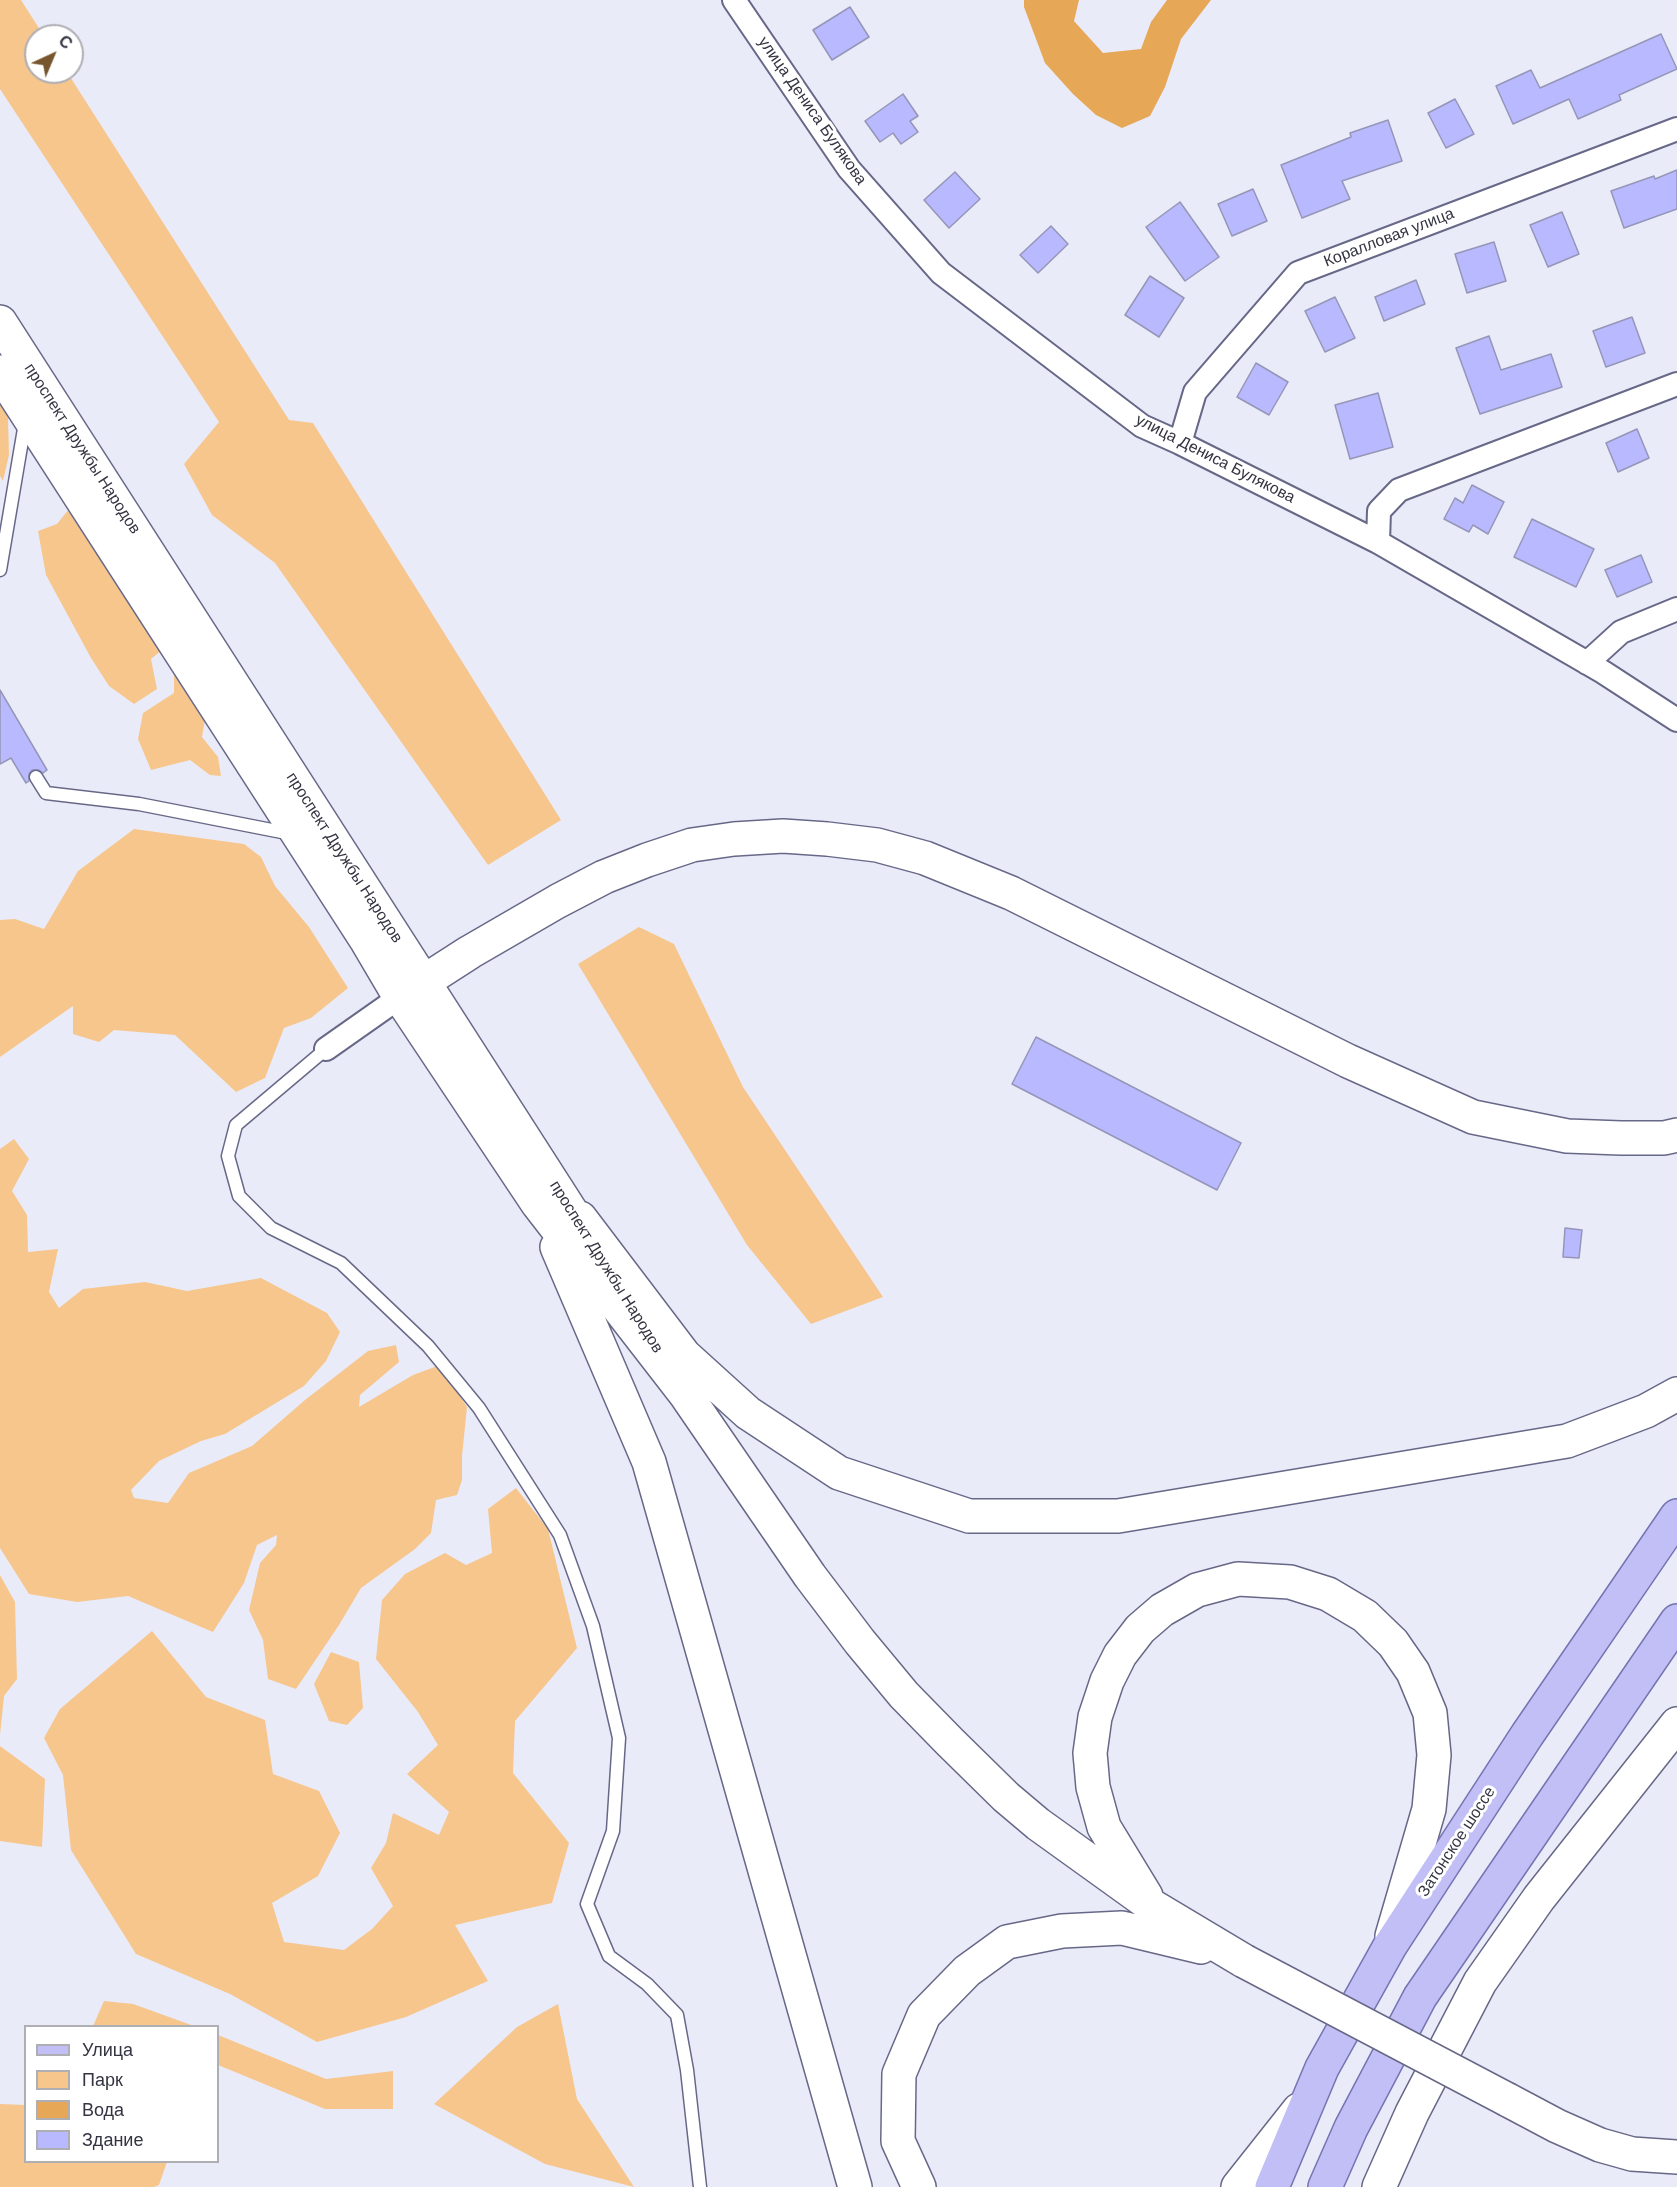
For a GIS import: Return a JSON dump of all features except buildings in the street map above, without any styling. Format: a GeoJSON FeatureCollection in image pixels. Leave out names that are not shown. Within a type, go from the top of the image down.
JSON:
{"type":"FeatureCollection","features":[{"type":"Feature","properties":{"kind":"main road","name":"проспект Дружбы Народов"},"geometry":{"type":"LineString","coordinates":[[0,322],[412,990],[548,1197],[810,1575],[860,1642],[904,1695],[1006,1797],[1038,1824],[1152,1906],[1238,1957]]}},
{"type":"Feature","properties":{"kind":"main road","name":"проспект Дружбы Народов"},"geometry":{"type":"LineString","coordinates":[[0,372],[367,942],[412,990]]}},
{"type":"Feature","properties":{"kind":"main road"},"geometry":{"type":"LineString","coordinates":[[412,990],[487,941],[558,901],[604,877],[647,860],[693,845],[734,839],[783,836],[827,839],[877,845],[925,858],[1011,893],[1348,1061],[1473,1117],[1567,1136],[1664,1138],[1677,1135]]}},
{"type":"Feature","properties":{"kind":"main road"},"geometry":{"type":"LineString","coordinates":[[548,1197],[684,1355],[748,1413],[839,1473],[969,1516],[1118,1516],[1567,1441],[1646,1411],[1677,1394]]}},
{"type":"Feature","properties":{"kind":"main road"},"geometry":{"type":"LineString","coordinates":[[548,1197],[649,1462],[855,2187]]}},
{"type":"Feature","properties":{"kind":"main road","name":"Затонское шоссе"},"geometry":{"type":"LineString","coordinates":[[1272,2187],[1322,2068],[1390,1946],[1527,1735],[1677,1516]]}},
{"type":"Feature","properties":{"kind":"main road"},"geometry":{"type":"LineString","coordinates":[[1152,1906],[1104,1827],[1093,1787],[1091,1744],[1095,1717],[1107,1681],[1120,1655],[1140,1629],[1162,1610],[1197,1590],[1238,1579],[1290,1582],[1328,1594],[1365,1616],[1393,1643],[1413,1672],[1430,1713],[1434,1755],[1429,1809],[1390,1946]]}},
{"type":"Feature","properties":{"kind":"main road"},"geometry":{"type":"LineString","coordinates":[[1325,2187],[1351,2128],[1420,1997],[1677,1621]]}},
{"type":"Feature","properties":{"kind":"main road"},"geometry":{"type":"LineString","coordinates":[[1379,2187],[1412,2113],[1480,1982],[1539,1898],[1677,1724]]}},
{"type":"Feature","properties":{"kind":"main road"},"geometry":{"type":"LineString","coordinates":[[919,2187],[898,2141],[899,2074],[924,2015],[967,1971],[1007,1942],[1062,1931],[1122,1928],[1238,1957],[1557,2126],[1600,2145],[1632,2154],[1677,2157]]}},
{"type":"Feature","properties":{"kind":"main road"},"geometry":{"type":"LineString","coordinates":[[1238,2187],[1306,2102]]}},
{"type":"Feature","properties":{"kind":"street","name":"улица Дениса Булякова"},"geometry":{"type":"LineString","coordinates":[[734,0],[849,169],[941,273],[1142,426],[1378,542],[1587,663],[1677,720]]}},
{"type":"Feature","properties":{"kind":"street","name":"Коралловая улица"},"geometry":{"type":"LineString","coordinates":[[1180,443],[1195,392],[1298,273],[1677,129]]}},
{"type":"Feature","properties":{"kind":"street"},"geometry":{"type":"LineString","coordinates":[[1378,542],[1379,511],[1400,490],[1677,384]]}},
{"type":"Feature","properties":{"kind":"street"},"geometry":{"type":"LineString","coordinates":[[1587,663],[1621,632],[1677,609]]}},
{"type":"Feature","properties":{"kind":"street"},"geometry":{"type":"LineString","coordinates":[[326,1049],[412,990]]}},
{"type":"Feature","properties":{"kind":"lane"},"geometry":{"type":"LineString","coordinates":[[0,570],[26,412]]}},
{"type":"Feature","properties":{"kind":"lane"},"geometry":{"type":"LineString","coordinates":[[36,777],[46,793],[139,804],[297,836]]}},
{"type":"Feature","properties":{"kind":"lane"},"geometry":{"type":"LineString","coordinates":[[326,1049],[236,1125],[228,1156],[239,1196],[271,1228],[341,1263],[428,1346],[479,1408],[560,1535],[593,1626],[619,1738],[613,1831],[586,1904],[609,1956],[647,1984],[677,2014],[687,2070],[700,2187]]}},
{"type":"Feature","properties":{"kind":"green space"},"geometry":{"type":"Polygon","coordinates":[[[0,0],[21,0],[36,24],[24,24],[24,84],[75,84],[289,420],[313,423],[561,820],[488,865],[275,563],[212,515],[184,464],[219,422],[0,89],[0,0]]]}},
{"type":"Feature","properties":{"kind":"green space"},"geometry":{"type":"Polygon","coordinates":[[[0,395],[8,418],[9,455],[3,481],[0,476],[0,395]]]}},
{"type":"Feature","properties":{"kind":"green space"},"geometry":{"type":"Polygon","coordinates":[[[73,504],[168,645],[151,659],[157,689],[134,704],[109,686],[91,658],[46,575],[38,531],[57,524],[73,504]]]}},
{"type":"Feature","properties":{"kind":"green space"},"geometry":{"type":"Polygon","coordinates":[[[174,669],[207,708],[202,737],[218,757],[221,776],[210,775],[190,760],[151,770],[138,739],[143,713],[174,693],[174,669]]]}},
{"type":"Feature","properties":{"kind":"green space"},"geometry":{"type":"Polygon","coordinates":[[[134,829],[244,844],[261,857],[275,886],[309,927],[348,988],[311,1018],[284,1028],[265,1078],[236,1092],[175,1035],[114,1030],[99,1042],[73,1034],[73,1006],[0,1057],[0,920],[15,919],[44,929],[78,871],[134,829]]]}},
{"type":"Feature","properties":{"kind":"green space"},"geometry":{"type":"Polygon","coordinates":[[[639,927],[674,944],[743,1087],[883,1297],[811,1324],[747,1245],[578,964],[639,927]]]}},
{"type":"Feature","properties":{"kind":"green space"},"geometry":{"type":"Polygon","coordinates":[[[14,1139],[29,1159],[12,1191],[27,1215],[28,1252],[58,1249],[49,1292],[59,1308],[83,1289],[145,1282],[187,1291],[261,1278],[327,1313],[340,1332],[326,1361],[304,1386],[225,1434],[201,1441],[159,1461],[131,1490],[134,1498],[168,1503],[189,1473],[252,1446],[305,1400],[368,1351],[396,1345],[399,1362],[360,1395],[359,1407],[413,1375],[440,1365],[467,1407],[462,1480],[457,1495],[436,1500],[431,1533],[415,1549],[361,1588],[296,1689],[268,1679],[263,1640],[249,1610],[260,1563],[276,1545],[277,1535],[257,1545],[244,1583],[213,1632],[128,1596],[77,1602],[29,1594],[0,1548],[0,1149],[14,1139]]]}},
{"type":"Feature","properties":{"kind":"green space"},"geometry":{"type":"Polygon","coordinates":[[[516,1488],[548,1529],[577,1648],[515,1721],[513,1773],[569,1843],[552,1903],[455,1925],[488,1981],[406,2017],[317,2042],[230,1994],[136,1954],[71,1850],[63,1775],[44,1738],[60,1709],[152,1631],[206,1697],[265,1720],[273,1774],[319,1791],[340,1833],[318,1876],[272,1903],[284,1942],[344,1950],[372,1929],[393,1906],[371,1868],[386,1843],[393,1813],[439,1835],[449,1812],[407,1774],[438,1745],[418,1712],[376,1659],[382,1600],[405,1574],[445,1553],[466,1565],[492,1553],[488,1509],[516,1488]]]}},
{"type":"Feature","properties":{"kind":"green space"},"geometry":{"type":"Polygon","coordinates":[[[0,1575],[15,1602],[17,1679],[4,1696],[0,1735],[0,1575]]]}},
{"type":"Feature","properties":{"kind":"green space"},"geometry":{"type":"Polygon","coordinates":[[[331,1652],[359,1662],[363,1708],[347,1725],[329,1721],[314,1684],[331,1652]]]}},
{"type":"Feature","properties":{"kind":"green space"},"geometry":{"type":"Polygon","coordinates":[[[0,1746],[45,1779],[42,1847],[0,1841],[0,1746]]]}},
{"type":"Feature","properties":{"kind":"green space"},"geometry":{"type":"Polygon","coordinates":[[[104,2001],[133,2004],[191,2025],[93,2025],[104,2001]]]}},
{"type":"Feature","properties":{"kind":"green space"},"geometry":{"type":"Polygon","coordinates":[[[558,2004],[577,2099],[634,2187],[545,2164],[434,2104],[517,2027],[558,2004]]]}},
{"type":"Feature","properties":{"kind":"green space"},"geometry":{"type":"Polygon","coordinates":[[[219,2035],[326,2079],[393,2071],[393,2109],[325,2109],[219,2065],[219,2035]]]}},
{"type":"Feature","properties":{"kind":"green space"},"geometry":{"type":"Polygon","coordinates":[[[0,2104],[24,2105],[24,2163],[167,2163],[159,2185],[154,2187],[0,2187],[0,2104]]]}},
{"type":"Feature","properties":{"kind":"water"},"geometry":{"type":"Polygon","coordinates":[[[1024,0],[1079,0],[1074,21],[1103,53],[1141,49],[1151,22],[1167,0],[1211,0],[1181,39],[1165,87],[1150,116],[1122,128],[1096,115],[1045,63],[1024,7],[1024,0]]]}}]}
